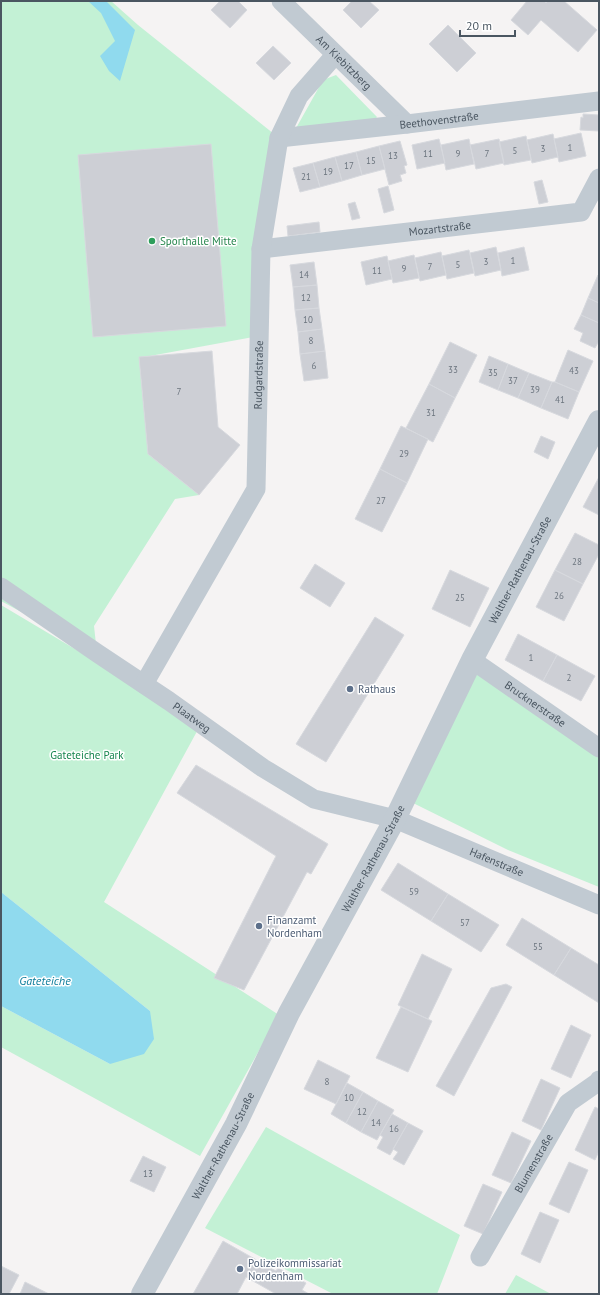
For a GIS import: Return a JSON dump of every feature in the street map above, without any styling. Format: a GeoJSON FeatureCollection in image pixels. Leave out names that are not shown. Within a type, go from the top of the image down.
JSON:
{"type":"FeatureCollection","features":[{"type":"Feature","properties":{"kind":"street","name":"Am Kiebitzberg"},"geometry":{"type":"LineString","coordinates":[[281,1],[407,124]]}},
{"type":"Feature","properties":{"kind":"street","name":"Rudgardstraße"},"geometry":{"type":"LineString","coordinates":[[144,684],[256,489],[261,249],[279,138],[300,96],[335,55]]}},
{"type":"Feature","properties":{"kind":"street","name":"Beethovenstraße"},"geometry":{"type":"LineString","coordinates":[[279,138],[599,101]]}},
{"type":"Feature","properties":{"kind":"street","name":"Mozartstraße"},"geometry":{"type":"LineString","coordinates":[[261,249],[581,212],[599,178]]}},
{"type":"Feature","properties":{"kind":"street","name":"Walther-Rathenau-Straße"},"geometry":{"type":"LineString","coordinates":[[142,1294],[236,1124],[289,1013],[395,819],[472,660],[599,421]]}},
{"type":"Feature","properties":{"kind":"street","name":"Plaatweg"},"geometry":{"type":"LineString","coordinates":[[1,587],[97,653],[170,700],[263,768],[314,799],[395,819]]}},
{"type":"Feature","properties":{"kind":"street","name":"Brucknerstraße"},"geometry":{"type":"LineString","coordinates":[[472,660],[599,748]]}},
{"type":"Feature","properties":{"kind":"street","name":"Hafenstraße"},"geometry":{"type":"LineString","coordinates":[[395,819],[599,905]]}},
{"type":"Feature","properties":{"kind":"street","name":"Blumenstraße"},"geometry":{"type":"LineString","coordinates":[[480,1257],[568,1103],[599,1080]]}},
{"type":"Feature","properties":{"kind":"green space"},"geometry":{"type":"Polygon","coordinates":[[[1,1],[111,1],[138,25],[279,138],[259,336],[139,358],[148,454],[199,495],[175,499],[94,626],[97,653],[1,601],[1,1]]]}},
{"type":"Feature","properties":{"kind":"green space"},"geometry":{"type":"Polygon","coordinates":[[[336,75],[377,117],[372,123],[295,130],[323,80],[336,75]]]}},
{"type":"Feature","properties":{"kind":"green space","name":"Gateteiche Park"},"geometry":{"type":"Polygon","coordinates":[[[1,605],[201,724],[104,902],[279,1015],[200,1156],[1,1047],[1,1006],[110,1064],[150,1011],[1,892],[1,605]]]}},
{"type":"Feature","properties":{"kind":"green space"},"geometry":{"type":"Polygon","coordinates":[[[476,667],[599,749],[599,887],[508,850],[411,802],[476,667]]]}},
{"type":"Feature","properties":{"kind":"green space"},"geometry":{"type":"Polygon","coordinates":[[[266,1127],[460,1235],[437,1294],[333,1294],[205,1228],[266,1127]]]}},
{"type":"Feature","properties":{"kind":"green space"},"geometry":{"type":"Polygon","coordinates":[[[516,1275],[551,1294],[505,1294],[516,1275]]]}},
{"type":"Feature","properties":{"kind":"water"},"geometry":{"type":"Polygon","coordinates":[[[88,1],[106,1],[135,30],[120,81],[109,71],[100,56],[115,41],[101,13],[88,1]]]}},
{"type":"Feature","properties":{"kind":"water","name":"Gateteiche"},"geometry":{"type":"Polygon","coordinates":[[[1,892],[150,1011],[154,1039],[144,1054],[110,1064],[1,1006],[1,892]]]}},
{"type":"Feature","properties":{"kind":"building"},"geometry":{"type":"Polygon","coordinates":[[[220,1],[238,1],[247,10],[230,28],[211,10],[220,1]]]}},
{"type":"Feature","properties":{"kind":"building"},"geometry":{"type":"Polygon","coordinates":[[[352,1],[369,1],[379,10],[361,28],[343,10],[352,1]]]}},
{"type":"Feature","properties":{"kind":"building"},"geometry":{"type":"Polygon","coordinates":[[[527,1],[544,1],[546,3],[548,1],[564,1],[597,30],[578,52],[541,20],[528,35],[511,20],[527,1]]]}},
{"type":"Feature","properties":{"kind":"building"},"geometry":{"type":"Polygon","coordinates":[[[448,25],[476,53],[457,72],[429,44],[448,25]]]}},
{"type":"Feature","properties":{"kind":"building"},"geometry":{"type":"Polygon","coordinates":[[[273,46],[291,63],[274,80],[256,63],[273,46]]]}},
{"type":"Feature","properties":{"kind":"building"},"geometry":{"type":"Polygon","coordinates":[[[583,114],[599,115],[599,131],[580,130],[581,117],[583,118],[583,114]]]}},
{"type":"Feature","properties":{"kind":"building"},"geometry":{"type":"Polygon","coordinates":[[[581,133],[586,156],[559,162],[554,139],[581,133]]]}},
{"type":"Feature","properties":{"kind":"building"},"geometry":{"type":"Polygon","coordinates":[[[553,134],[558,157],[532,163],[527,140],[553,134]]]}},
{"type":"Feature","properties":{"kind":"building"},"geometry":{"type":"Polygon","coordinates":[[[526,136],[531,160],[504,165],[499,142],[526,136]]]}},
{"type":"Feature","properties":{"kind":"building"},"geometry":{"type":"Polygon","coordinates":[[[439,139],[445,163],[417,169],[412,145],[439,139]]]}},
{"type":"Feature","properties":{"kind":"building"},"geometry":{"type":"Polygon","coordinates":[[[469,139],[474,164],[446,170],[441,145],[469,139]]]}},
{"type":"Feature","properties":{"kind":"building"},"geometry":{"type":"Polygon","coordinates":[[[499,139],[504,163],[476,169],[470,145],[499,139]]]}},
{"type":"Feature","properties":{"kind":"building"},"geometry":{"type":"Polygon","coordinates":[[[400,141],[407,165],[404,166],[406,173],[400,175],[402,181],[389,185],[379,146],[400,141]]]}},
{"type":"Feature","properties":{"kind":"building","name":"Sporthalle Mitte"},"geometry":{"type":"Polygon","coordinates":[[[211,144],[226,326],[93,337],[78,155],[211,144]]]}},
{"type":"Feature","properties":{"kind":"building"},"geometry":{"type":"Polygon","coordinates":[[[379,146],[385,169],[362,175],[356,152],[379,146]]]}},
{"type":"Feature","properties":{"kind":"building"},"geometry":{"type":"Polygon","coordinates":[[[356,152],[362,175],[342,181],[335,157],[356,152]]]}},
{"type":"Feature","properties":{"kind":"building"},"geometry":{"type":"Polygon","coordinates":[[[335,157],[342,181],[320,187],[313,163],[335,157]]]}},
{"type":"Feature","properties":{"kind":"building"},"geometry":{"type":"Polygon","coordinates":[[[313,163],[320,187],[300,192],[293,168],[313,163]]]}},
{"type":"Feature","properties":{"kind":"building"},"geometry":{"type":"Polygon","coordinates":[[[542,180],[548,202],[539,204],[534,182],[542,180]]]}},
{"type":"Feature","properties":{"kind":"building"},"geometry":{"type":"Polygon","coordinates":[[[388,186],[394,210],[384,213],[378,189],[388,186]]]}},
{"type":"Feature","properties":{"kind":"building"},"geometry":{"type":"Polygon","coordinates":[[[355,202],[360,218],[352,220],[348,204],[355,202]]]}},
{"type":"Feature","properties":{"kind":"building"},"geometry":{"type":"Polygon","coordinates":[[[319,222],[320,232],[288,236],[287,226],[319,222]]]}},
{"type":"Feature","properties":{"kind":"building"},"geometry":{"type":"Polygon","coordinates":[[[496,247],[501,270],[475,276],[470,253],[496,247]]]}},
{"type":"Feature","properties":{"kind":"building"},"geometry":{"type":"Polygon","coordinates":[[[524,247],[529,270],[502,276],[498,253],[524,247]]]}},
{"type":"Feature","properties":{"kind":"building"},"geometry":{"type":"Polygon","coordinates":[[[469,250],[474,273],[447,279],[442,256],[469,250]]]}},
{"type":"Feature","properties":{"kind":"building"},"geometry":{"type":"Polygon","coordinates":[[[441,252],[446,275],[420,281],[415,258],[441,252]]]}},
{"type":"Feature","properties":{"kind":"building"},"geometry":{"type":"Polygon","coordinates":[[[414,255],[419,278],[393,283],[388,261],[414,255]]]}},
{"type":"Feature","properties":{"kind":"building"},"geometry":{"type":"Polygon","coordinates":[[[387,256],[392,279],[366,285],[361,262],[387,256]]]}},
{"type":"Feature","properties":{"kind":"building"},"geometry":{"type":"Polygon","coordinates":[[[314,262],[317,285],[293,287],[290,265],[314,262]]]}},
{"type":"Feature","properties":{"kind":"building"},"geometry":{"type":"Polygon","coordinates":[[[599,275],[599,303],[588,298],[599,275]]]}},
{"type":"Feature","properties":{"kind":"building"},"geometry":{"type":"Polygon","coordinates":[[[317,285],[319,308],[295,310],[293,287],[317,285]]]}},
{"type":"Feature","properties":{"kind":"building"},"geometry":{"type":"Polygon","coordinates":[[[588,298],[599,303],[599,323],[581,315],[588,298]]]}},
{"type":"Feature","properties":{"kind":"building"},"geometry":{"type":"Polygon","coordinates":[[[319,308],[322,329],[298,332],[295,310],[319,308]]]}},
{"type":"Feature","properties":{"kind":"building"},"geometry":{"type":"Polygon","coordinates":[[[581,315],[599,323],[599,341],[595,348],[580,341],[583,333],[574,329],[581,315]]]}},
{"type":"Feature","properties":{"kind":"building"},"geometry":{"type":"Polygon","coordinates":[[[322,329],[325,351],[300,354],[298,332],[322,329]]]}},
{"type":"Feature","properties":{"kind":"building"},"geometry":{"type":"Polygon","coordinates":[[[450,342],[477,355],[455,398],[429,384],[450,342]]]}},
{"type":"Feature","properties":{"kind":"building"},"geometry":{"type":"Polygon","coordinates":[[[568,350],[593,361],[579,392],[555,382],[568,350]]]}},
{"type":"Feature","properties":{"kind":"building"},"geometry":{"type":"Polygon","coordinates":[[[212,351],[218,427],[240,445],[199,495],[148,454],[139,357],[212,351]]]}},
{"type":"Feature","properties":{"kind":"building"},"geometry":{"type":"Polygon","coordinates":[[[325,351],[328,378],[304,381],[300,354],[325,351]]]}},
{"type":"Feature","properties":{"kind":"building"},"geometry":{"type":"Polygon","coordinates":[[[489,356],[508,364],[498,390],[479,382],[489,356]]]}},
{"type":"Feature","properties":{"kind":"building"},"geometry":{"type":"Polygon","coordinates":[[[508,364],[529,373],[518,398],[498,390],[508,364]]]}},
{"type":"Feature","properties":{"kind":"building"},"geometry":{"type":"Polygon","coordinates":[[[529,373],[552,382],[541,408],[518,398],[529,373]]]}},
{"type":"Feature","properties":{"kind":"building"},"geometry":{"type":"Polygon","coordinates":[[[552,382],[579,392],[568,419],[541,408],[552,382]]]}},
{"type":"Feature","properties":{"kind":"building"},"geometry":{"type":"Polygon","coordinates":[[[429,384],[455,398],[433,442],[406,428],[429,384]]]}},
{"type":"Feature","properties":{"kind":"building"},"geometry":{"type":"Polygon","coordinates":[[[401,426],[428,439],[407,483],[380,469],[401,426]]]}},
{"type":"Feature","properties":{"kind":"building"},"geometry":{"type":"Polygon","coordinates":[[[541,436],[555,442],[548,459],[534,452],[541,436]]]}},
{"type":"Feature","properties":{"kind":"building"},"geometry":{"type":"Polygon","coordinates":[[[380,469],[407,483],[382,532],[355,519],[380,469]]]}},
{"type":"Feature","properties":{"kind":"building"},"geometry":{"type":"Polygon","coordinates":[[[599,477],[599,515],[583,507],[599,477]]]}},
{"type":"Feature","properties":{"kind":"building"},"geometry":{"type":"Polygon","coordinates":[[[575,533],[599,545],[599,554],[583,584],[555,570],[575,533]]]}},
{"type":"Feature","properties":{"kind":"building"},"geometry":{"type":"Polygon","coordinates":[[[315,564],[345,583],[330,607],[300,588],[315,564]]]}},
{"type":"Feature","properties":{"kind":"building"},"geometry":{"type":"Polygon","coordinates":[[[450,570],[489,588],[470,627],[432,609],[450,570]]]}},
{"type":"Feature","properties":{"kind":"building"},"geometry":{"type":"Polygon","coordinates":[[[555,570],[583,584],[564,621],[536,607],[555,570]]]}},
{"type":"Feature","properties":{"kind":"building","name":"Rathaus"},"geometry":{"type":"Polygon","coordinates":[[[375,617],[404,635],[326,762],[296,744],[375,617]]]}},
{"type":"Feature","properties":{"kind":"building"},"geometry":{"type":"Polygon","coordinates":[[[518,634],[557,655],[543,681],[505,660],[518,634]]]}},
{"type":"Feature","properties":{"kind":"building"},"geometry":{"type":"Polygon","coordinates":[[[557,655],[595,676],[581,701],[543,681],[557,655]]]}},
{"type":"Feature","properties":{"kind":"building","name":"Finanzamt Nordenham"},"geometry":{"type":"Polygon","coordinates":[[[196,765],[328,844],[311,874],[307,872],[244,990],[214,978],[276,856],[177,793],[196,765]]]}},
{"type":"Feature","properties":{"kind":"building"},"geometry":{"type":"Polygon","coordinates":[[[398,863],[448,894],[431,921],[381,890],[398,863]]]}},
{"type":"Feature","properties":{"kind":"building"},"geometry":{"type":"Polygon","coordinates":[[[448,894],[499,925],[481,952],[431,921],[448,894]]]}},
{"type":"Feature","properties":{"kind":"building"},"geometry":{"type":"Polygon","coordinates":[[[522,918],[571,948],[554,975],[506,945],[522,918]]]}},
{"type":"Feature","properties":{"kind":"building"},"geometry":{"type":"Polygon","coordinates":[[[571,948],[599,965],[599,1003],[554,975],[571,948]]]}},
{"type":"Feature","properties":{"kind":"building"},"geometry":{"type":"Polygon","coordinates":[[[422,954],[452,969],[428,1019],[398,1005],[422,954]]]}},
{"type":"Feature","properties":{"kind":"building"},"geometry":{"type":"Polygon","coordinates":[[[506,984],[512,987],[454,1096],[436,1086],[491,988],[506,984]]]}},
{"type":"Feature","properties":{"kind":"building"},"geometry":{"type":"Polygon","coordinates":[[[401,1007],[432,1021],[408,1072],[376,1058],[401,1007]]]}},
{"type":"Feature","properties":{"kind":"building"},"geometry":{"type":"Polygon","coordinates":[[[571,1025],[591,1035],[571,1078],[551,1069],[571,1025]]]}},
{"type":"Feature","properties":{"kind":"building"},"geometry":{"type":"Polygon","coordinates":[[[318,1060],[350,1076],[336,1104],[304,1089],[318,1060]]]}},
{"type":"Feature","properties":{"kind":"building"},"geometry":{"type":"Polygon","coordinates":[[[541,1079],[560,1088],[541,1130],[522,1121],[541,1079]]]}},
{"type":"Feature","properties":{"kind":"building"},"geometry":{"type":"Polygon","coordinates":[[[347,1083],[363,1092],[346,1123],[331,1114],[347,1083]]]}},
{"type":"Feature","properties":{"kind":"building"},"geometry":{"type":"Polygon","coordinates":[[[363,1092],[378,1101],[361,1132],[346,1123],[363,1092]]]}},
{"type":"Feature","properties":{"kind":"building"},"geometry":{"type":"Polygon","coordinates":[[[378,1101],[394,1110],[377,1140],[361,1132],[378,1101]]]}},
{"type":"Feature","properties":{"kind":"building"},"geometry":{"type":"Polygon","coordinates":[[[595,1107],[599,1109],[599,1151],[595,1160],[575,1150],[595,1107]]]}},
{"type":"Feature","properties":{"kind":"building"},"geometry":{"type":"Polygon","coordinates":[[[392,1114],[408,1123],[390,1155],[377,1148],[383,1137],[380,1135],[392,1114]]]}},
{"type":"Feature","properties":{"kind":"building"},"geometry":{"type":"Polygon","coordinates":[[[408,1123],[423,1131],[404,1165],[393,1159],[398,1152],[393,1149],[408,1123]]]}},
{"type":"Feature","properties":{"kind":"building"},"geometry":{"type":"Polygon","coordinates":[[[512,1132],[531,1141],[511,1183],[492,1175],[512,1132]]]}},
{"type":"Feature","properties":{"kind":"building"},"geometry":{"type":"Polygon","coordinates":[[[143,1156],[166,1167],[154,1192],[130,1181],[143,1156]]]}},
{"type":"Feature","properties":{"kind":"building"},"geometry":{"type":"Polygon","coordinates":[[[569,1162],[588,1170],[569,1213],[549,1204],[569,1162]]]}},
{"type":"Feature","properties":{"kind":"building"},"geometry":{"type":"Polygon","coordinates":[[[483,1184],[502,1192],[483,1234],[464,1226],[483,1184]]]}},
{"type":"Feature","properties":{"kind":"building"},"geometry":{"type":"Polygon","coordinates":[[[540,1212],[559,1220],[540,1263],[521,1254],[540,1212]]]}},
{"type":"Feature","properties":{"kind":"building","name":"Polizeikommissariat Nordenham"},"geometry":{"type":"Polygon","coordinates":[[[223,1241],[276,1271],[278,1268],[306,1283],[302,1290],[309,1294],[276,1294],[246,1277],[237,1294],[193,1294],[223,1241]]]}},
{"type":"Feature","properties":{"kind":"building"},"geometry":{"type":"Polygon","coordinates":[[[1,1266],[19,1275],[9,1294],[1,1294],[1,1266]]]}},
{"type":"Feature","properties":{"kind":"building"},"geometry":{"type":"Polygon","coordinates":[[[25,1282],[49,1294],[20,1294],[25,1282]]]}},
{"type":"Feature","properties":{"kind":"place","name":"Sporthalle Mitte"},"geometry":{"type":"Point","coordinates":[152,241]}},
{"type":"Feature","properties":{"kind":"place","name":"Rathaus"},"geometry":{"type":"Point","coordinates":[350,689]}},
{"type":"Feature","properties":{"kind":"place","name":"Finanzamt Nordenham"},"geometry":{"type":"Point","coordinates":[259,926]}},
{"type":"Feature","properties":{"kind":"place","name":"Polizeikommissariat Nordenham"},"geometry":{"type":"Point","coordinates":[240,1269]}}]}
